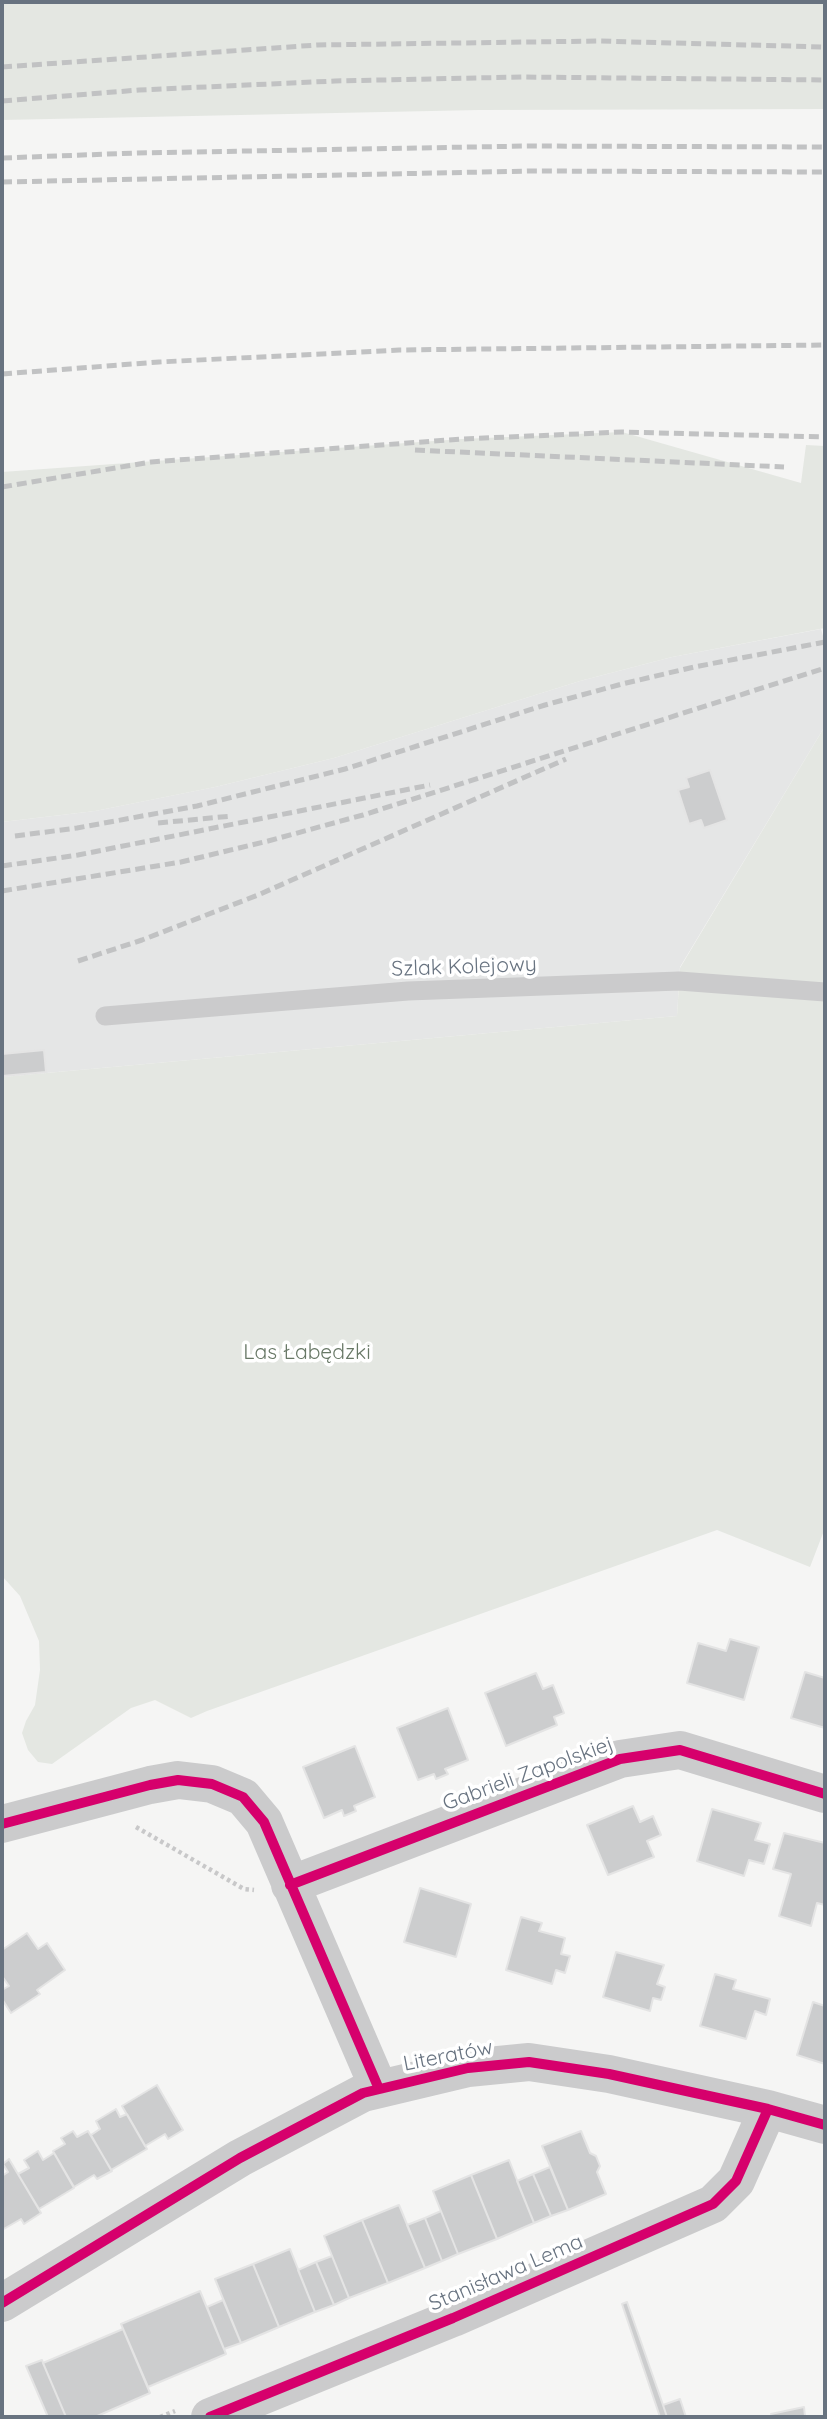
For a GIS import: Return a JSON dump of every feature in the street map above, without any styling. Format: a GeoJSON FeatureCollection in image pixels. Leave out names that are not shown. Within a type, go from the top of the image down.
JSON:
{"type":"FeatureCollection","features":[{"type":"Feature","properties":{"kind":"street","name":"Gabrieli Zapolskiej"},"geometry":{"type":"LineString","coordinates":[[277,1888],[620,1759],[680,1750],[825,1794]]}},
{"type":"Feature","properties":{"kind":"street"},"geometry":{"type":"LineString","coordinates":[[2,1824],[178,1780],[212,1784],[243,1797],[264,1822],[277,1888],[379,2089]]}},
{"type":"Feature","properties":{"kind":"street","name":"Literatów"},"geometry":{"type":"LineString","coordinates":[[2,2303],[240,2158],[363,2093],[468,2068],[529,2062],[609,2074],[768,2109],[825,2125]]}},
{"type":"Feature","properties":{"kind":"street","name":"Stanisława Lema"},"geometry":{"type":"LineString","coordinates":[[210,2417],[453,2318],[713,2204],[736,2181],[768,2109]]}},
{"type":"Feature","properties":{"kind":"lane","name":"Szlak Kolejowy"},"geometry":{"type":"LineString","coordinates":[[105,1016],[408,991],[679,981],[825,992]]}},
{"type":"Feature","properties":{"kind":"path"},"geometry":{"type":"LineString","coordinates":[[129,1823],[244,1889],[277,1888]]}},
{"type":"Feature","properties":{"kind":"shaded area"},"geometry":{"type":"Polygon","coordinates":[[[821,629],[825,643],[825,726],[680,967],[677,1016],[2,1077],[2,822],[95,811],[215,787],[334,758],[580,681],[672,657],[821,629]]]}},
{"type":"Feature","properties":{"kind":"green space"},"geometry":{"type":"Polygon","coordinates":[[[2,2],[825,2],[825,109],[479,110],[2,120],[2,2]]]}},
{"type":"Feature","properties":{"kind":"green space"},"geometry":{"type":"Polygon","coordinates":[[[622,432],[801,483],[806,445],[825,446],[825,628],[672,657],[580,681],[334,758],[215,787],[95,811],[2,822],[2,472],[462,439],[622,432]]]}},
{"type":"Feature","properties":{"kind":"green space","name":"Las Łabędzki"},"geometry":{"type":"Polygon","coordinates":[[[825,726],[825,1528],[810,1567],[717,1530],[191,1718],[155,1700],[131,1708],[52,1764],[38,1762],[28,1750],[22,1733],[35,1705],[40,1670],[39,1641],[20,1596],[2,1576],[2,1077],[677,1016],[680,968],[825,726]]]}},
{"type":"Feature","properties":{"kind":"building"},"geometry":{"type":"Polygon","coordinates":[[[710,770],[727,820],[704,828],[701,820],[689,824],[678,790],[689,787],[686,778],[710,770]]]}},
{"type":"Feature","properties":{"kind":"building"},"geometry":{"type":"Polygon","coordinates":[[[44,1050],[46,1072],[2,1076],[2,1054],[44,1050]]]}},
{"type":"Feature","properties":{"kind":"building"},"geometry":{"type":"Polygon","coordinates":[[[730,1639],[759,1647],[744,1700],[687,1683],[698,1643],[726,1651],[730,1639]]]}},
{"type":"Feature","properties":{"kind":"building"},"geometry":{"type":"Polygon","coordinates":[[[805,1672],[825,1678],[825,1728],[791,1718],[805,1672]]]}},
{"type":"Feature","properties":{"kind":"building"},"geometry":{"type":"Polygon","coordinates":[[[536,1673],[543,1689],[553,1685],[564,1713],[554,1717],[557,1725],[506,1746],[485,1693],[536,1673]]]}},
{"type":"Feature","properties":{"kind":"building"},"geometry":{"type":"Polygon","coordinates":[[[448,1708],[468,1760],[445,1769],[448,1774],[436,1779],[434,1774],[418,1780],[397,1728],[448,1708]]]}},
{"type":"Feature","properties":{"kind":"building"},"geometry":{"type":"Polygon","coordinates":[[[355,1746],[375,1797],[354,1806],[356,1811],[344,1816],[342,1810],[324,1818],[303,1767],[355,1746]]]}},
{"type":"Feature","properties":{"kind":"building"},"geometry":{"type":"Polygon","coordinates":[[[633,1806],[640,1822],[653,1816],[661,1835],[647,1841],[654,1857],[608,1875],[587,1825],[633,1806]]]}},
{"type":"Feature","properties":{"kind":"building"},"geometry":{"type":"Polygon","coordinates":[[[712,1809],[761,1823],[755,1840],[770,1844],[764,1864],[749,1860],[744,1876],[697,1861],[712,1809]]]}},
{"type":"Feature","properties":{"kind":"building"},"geometry":{"type":"Polygon","coordinates":[[[784,1833],[825,1843],[825,1905],[817,1903],[811,1926],[779,1916],[791,1874],[773,1869],[784,1833]]]}},
{"type":"Feature","properties":{"kind":"building"},"geometry":{"type":"Polygon","coordinates":[[[420,1888],[471,1904],[456,1957],[404,1942],[420,1888]]]}},
{"type":"Feature","properties":{"kind":"building"},"geometry":{"type":"Polygon","coordinates":[[[521,1917],[542,1923],[539,1931],[565,1938],[561,1954],[570,1956],[565,1973],[556,1970],[552,1984],[506,1970],[521,1917]]]}},
{"type":"Feature","properties":{"kind":"building"},"geometry":{"type":"Polygon","coordinates":[[[27,1933],[38,1949],[47,1943],[65,1970],[37,1990],[40,1994],[11,2013],[2,1999],[2,1990],[9,1986],[2,1976],[2,1950],[27,1933]]]}},
{"type":"Feature","properties":{"kind":"building"},"geometry":{"type":"Polygon","coordinates":[[[616,1952],[664,1965],[657,1984],[665,1987],[661,2000],[653,1998],[650,2011],[603,1997],[616,1952]]]}},
{"type":"Feature","properties":{"kind":"building"},"geometry":{"type":"Polygon","coordinates":[[[715,1974],[736,1980],[733,1989],[770,1999],[766,2015],[755,2011],[746,2039],[700,2026],[715,1974]]]}},
{"type":"Feature","properties":{"kind":"building"},"geometry":{"type":"Polygon","coordinates":[[[813,2002],[825,2006],[825,2064],[797,2055],[813,2002]]]}},
{"type":"Feature","properties":{"kind":"building"},"geometry":{"type":"Polygon","coordinates":[[[157,2085],[183,2130],[168,2139],[165,2134],[145,2146],[122,2106],[157,2085]]]}},
{"type":"Feature","properties":{"kind":"building"},"geometry":{"type":"Polygon","coordinates":[[[116,2109],[120,2117],[127,2114],[147,2149],[111,2170],[91,2135],[100,2129],[96,2121],[116,2109]]]}},
{"type":"Feature","properties":{"kind":"building"},"geometry":{"type":"Polygon","coordinates":[[[73,2131],[77,2137],[88,2131],[112,2171],[97,2179],[94,2175],[74,2187],[53,2151],[65,2144],[61,2138],[73,2131]]]}},
{"type":"Feature","properties":{"kind":"building"},"geometry":{"type":"Polygon","coordinates":[[[581,2131],[590,2153],[596,2156],[600,2166],[597,2172],[606,2194],[568,2210],[542,2146],[581,2131]]]}},
{"type":"Feature","properties":{"kind":"building"},"geometry":{"type":"Polygon","coordinates":[[[38,2151],[43,2160],[54,2153],[74,2188],[39,2209],[18,2174],[29,2168],[24,2160],[38,2151]]]}},
{"type":"Feature","properties":{"kind":"building"},"geometry":{"type":"Polygon","coordinates":[[[9,2159],[41,2213],[24,2224],[21,2219],[2,2230],[2,2176],[8,2172],[3,2164],[9,2159]]]}},
{"type":"Feature","properties":{"kind":"building"},"geometry":{"type":"Polygon","coordinates":[[[509,2160],[534,2223],[497,2239],[471,2175],[509,2160]]]}},
{"type":"Feature","properties":{"kind":"building"},"geometry":{"type":"Polygon","coordinates":[[[550,2167],[568,2210],[551,2216],[533,2174],[550,2167]]]}},
{"type":"Feature","properties":{"kind":"building"},"geometry":{"type":"Polygon","coordinates":[[[533,2174],[551,2216],[534,2223],[517,2181],[533,2174]]]}},
{"type":"Feature","properties":{"kind":"building"},"geometry":{"type":"Polygon","coordinates":[[[471,2175],[497,2239],[458,2254],[433,2191],[471,2175]]]}},
{"type":"Feature","properties":{"kind":"building"},"geometry":{"type":"Polygon","coordinates":[[[399,2205],[425,2268],[388,2283],[362,2220],[399,2205]]]}},
{"type":"Feature","properties":{"kind":"building"},"geometry":{"type":"Polygon","coordinates":[[[441,2211],[458,2254],[442,2261],[425,2218],[441,2211]]]}},
{"type":"Feature","properties":{"kind":"building"},"geometry":{"type":"Polygon","coordinates":[[[425,2218],[442,2261],[425,2268],[407,2225],[425,2218]]]}},
{"type":"Feature","properties":{"kind":"building"},"geometry":{"type":"Polygon","coordinates":[[[362,2220],[388,2283],[349,2298],[324,2236],[362,2220]]]}},
{"type":"Feature","properties":{"kind":"building"},"geometry":{"type":"Polygon","coordinates":[[[290,2249],[315,2312],[279,2327],[253,2264],[290,2249]]]}},
{"type":"Feature","properties":{"kind":"building"},"geometry":{"type":"Polygon","coordinates":[[[332,2256],[349,2298],[334,2305],[316,2262],[332,2256]]]}},
{"type":"Feature","properties":{"kind":"building"},"geometry":{"type":"Polygon","coordinates":[[[316,2262],[334,2305],[315,2312],[298,2270],[316,2262]]]}},
{"type":"Feature","properties":{"kind":"building"},"geometry":{"type":"Polygon","coordinates":[[[253,2264],[279,2327],[241,2343],[215,2279],[253,2264]]]}},
{"type":"Feature","properties":{"kind":"building"},"geometry":{"type":"Polygon","coordinates":[[[200,2291],[226,2354],[148,2387],[121,2324],[200,2291]]]}},
{"type":"Feature","properties":{"kind":"building"},"geometry":{"type":"Polygon","coordinates":[[[223,2300],[241,2343],[224,2349],[207,2307],[223,2300]]]}},
{"type":"Feature","properties":{"kind":"building"},"geometry":{"type":"Polygon","coordinates":[[[627,2302],[667,2417],[660,2417],[622,2304],[627,2302]]]}},
{"type":"Feature","properties":{"kind":"building"},"geometry":{"type":"Polygon","coordinates":[[[123,2329],[150,2393],[95,2417],[66,2417],[43,2363],[123,2329]]]}},
{"type":"Feature","properties":{"kind":"building"},"geometry":{"type":"Polygon","coordinates":[[[42,2360],[66,2417],[48,2417],[26,2366],[42,2360]]]}},
{"type":"Feature","properties":{"kind":"building"},"geometry":{"type":"Polygon","coordinates":[[[680,2399],[686,2417],[667,2417],[663,2405],[680,2399]]]}},
{"type":"Feature","properties":{"kind":"building"},"geometry":{"type":"Polygon","coordinates":[[[804,2407],[805,2416],[810,2417],[772,2417],[771,2414],[804,2407]]]}},
{"type":"Feature","properties":{"kind":"railway"},"geometry":{"type":"LineString","coordinates":[[2,67],[317,45],[598,41],[825,47]]}},
{"type":"Feature","properties":{"kind":"railway"},"geometry":{"type":"LineString","coordinates":[[2,101],[139,90],[335,81],[522,77],[825,80]]}},
{"type":"Feature","properties":{"kind":"railway"},"geometry":{"type":"LineString","coordinates":[[2,158],[528,146],[825,147]]}},
{"type":"Feature","properties":{"kind":"railway"},"geometry":{"type":"LineString","coordinates":[[2,182],[532,171],[825,172]]}},
{"type":"Feature","properties":{"kind":"railway"},"geometry":{"type":"LineString","coordinates":[[2,374],[159,362],[399,350],[825,345]]}},
{"type":"Feature","properties":{"kind":"railway"},"geometry":{"type":"LineString","coordinates":[[2,487],[151,462],[462,439],[622,432],[825,437]]}},
{"type":"Feature","properties":{"kind":"railway"},"geometry":{"type":"LineString","coordinates":[[415,450],[784,467]]}},
{"type":"Feature","properties":{"kind":"railway"},"geometry":{"type":"LineString","coordinates":[[15,836],[77,828],[197,806],[345,769],[545,705],[622,684],[825,642]]}},
{"type":"Feature","properties":{"kind":"railway"},"geometry":{"type":"LineString","coordinates":[[2,891],[181,862],[268,841],[363,815],[825,668]]}},
{"type":"Feature","properties":{"kind":"railway"},"geometry":{"type":"LineString","coordinates":[[78,961],[142,940],[258,895],[566,759]]}},
{"type":"Feature","properties":{"kind":"railway"},"geometry":{"type":"LineString","coordinates":[[2,866],[78,855],[430,785]]}},
{"type":"Feature","properties":{"kind":"railway"},"geometry":{"type":"LineString","coordinates":[[158,823],[232,816]]}},
{"type":"Feature","properties":{"kind":"cycle path"},"geometry":{"type":"LineString","coordinates":[[290,1885],[620,1759],[680,1750],[825,1794]]}},
{"type":"Feature","properties":{"kind":"cycle path"},"geometry":{"type":"LineString","coordinates":[[2,1824],[178,1780],[212,1784],[243,1797],[264,1822],[379,2089]]}},
{"type":"Feature","properties":{"kind":"cycle path"},"geometry":{"type":"LineString","coordinates":[[2,2303],[240,2158],[363,2093],[468,2068],[529,2062],[609,2074],[768,2109],[825,2125]]}},
{"type":"Feature","properties":{"kind":"cycle path"},"geometry":{"type":"LineString","coordinates":[[210,2417],[453,2318],[713,2204],[736,2181],[768,2109]]}}]}
